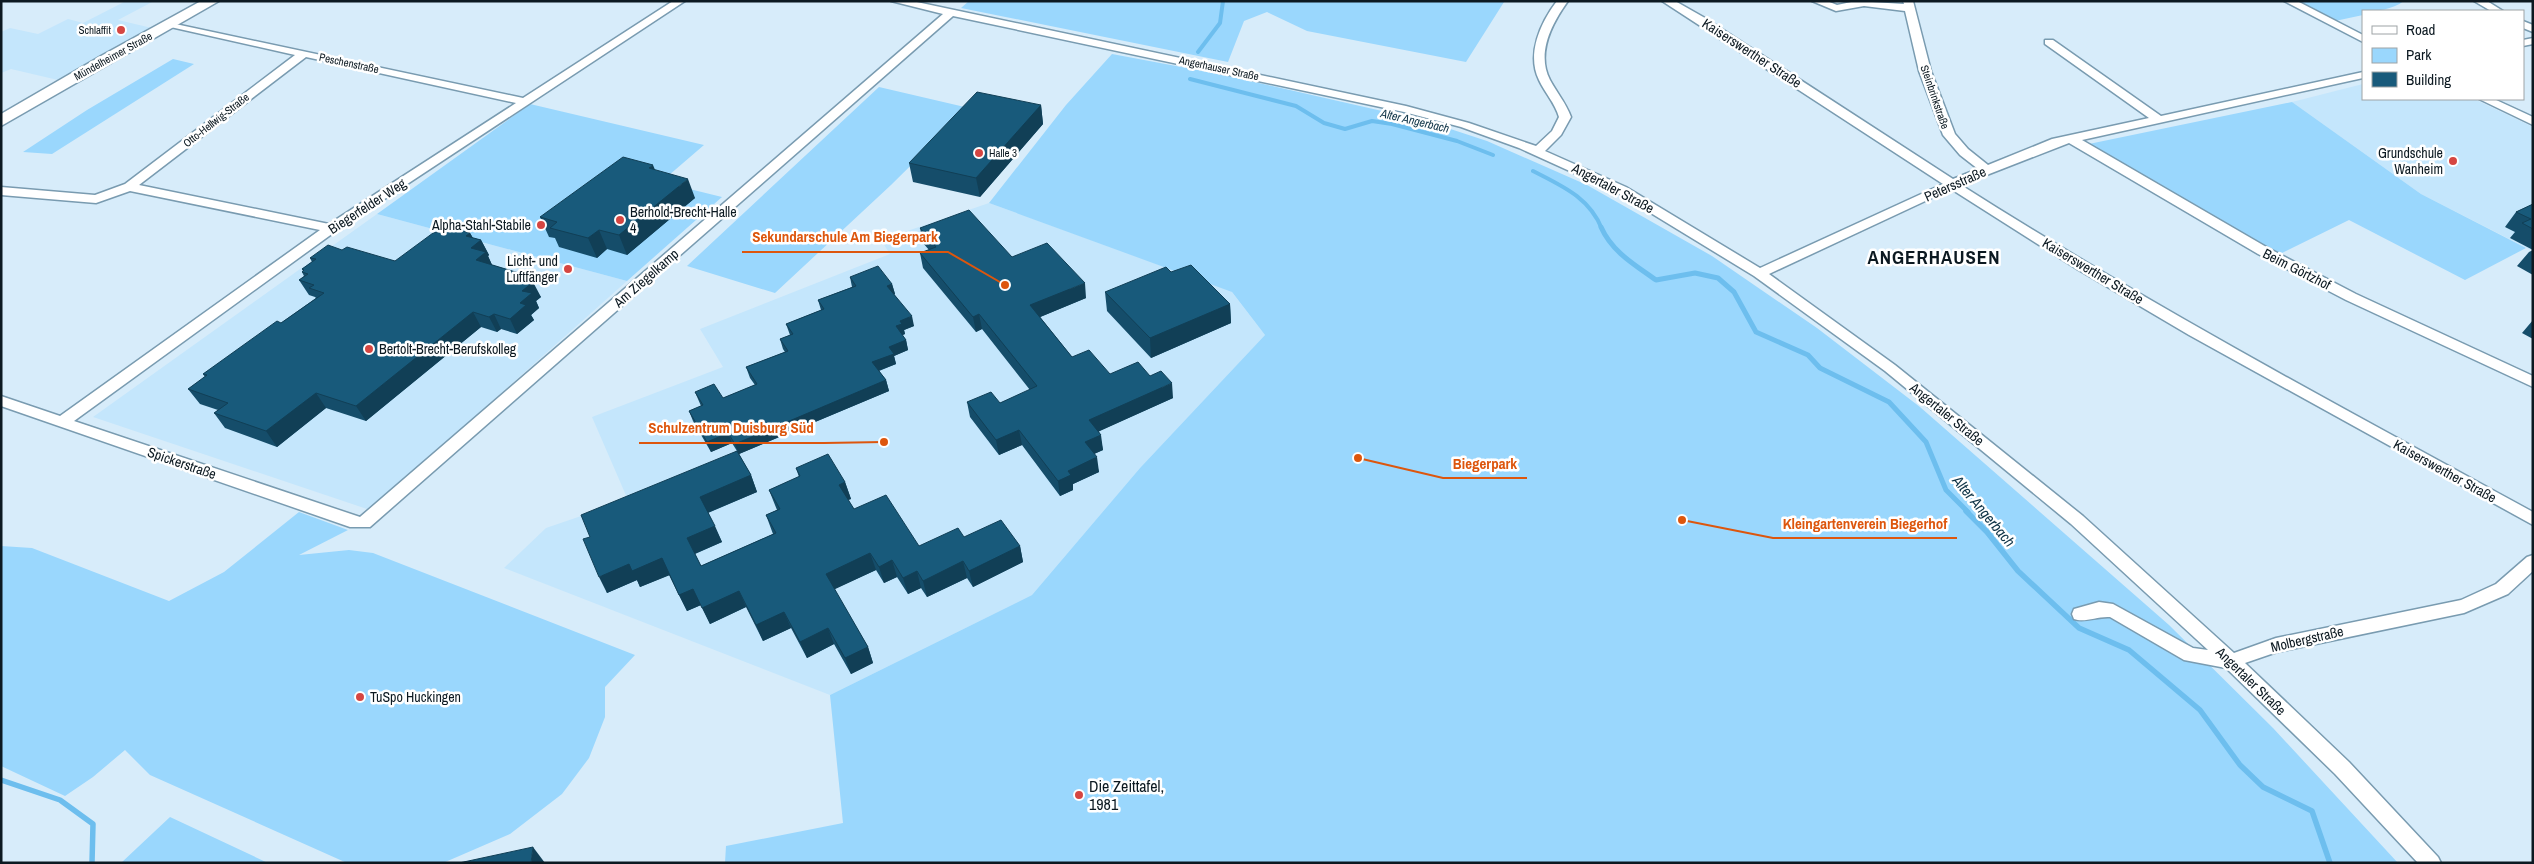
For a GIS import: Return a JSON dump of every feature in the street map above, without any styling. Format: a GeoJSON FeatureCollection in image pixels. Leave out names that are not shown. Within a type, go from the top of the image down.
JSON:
{"type":"FeatureCollection","features":[{"type":"Feature","properties":{"kind":"main road","name":"Mündelheimer Straße"},"geometry":{"type":"LineString","coordinates":[[6,118],[212,1]]}},
{"type":"Feature","properties":{"kind":"street","name":"Biegerfelder Weg"},"geometry":{"type":"LineString","coordinates":[[62,422],[331,228],[680,1]]}},
{"type":"Feature","properties":{"kind":"street","name":"Angerhauser Straße"},"geometry":{"type":"LineString","coordinates":[[896,1],[1360,98],[1465,125],[1538,151]]}},
{"type":"Feature","properties":{"kind":"street"},"geometry":{"type":"LineString","coordinates":[[1538,151],[1557,133],[1566,117],[1562,103],[1544,77],[1541,65],[1541,46],[1545,30],[1554,12],[1563,1]]}},
{"type":"Feature","properties":{"kind":"street","name":"Kaiserswerther Straße"},"geometry":{"type":"LineString","coordinates":[[1667,1],[1748,50],[1952,185],[2083,266],[2261,371],[2533,519]]}},
{"type":"Feature","properties":{"kind":"street","name":"Steinbrinkstraße"},"geometry":{"type":"LineString","coordinates":[[1817,1],[1836,8],[1864,3],[1909,5],[1926,71],[1949,136],[1964,152],[1987,170]]}},
{"type":"Feature","properties":{"kind":"street"},"geometry":{"type":"LineString","coordinates":[[2289,1],[2362,38]]}},
{"type":"Feature","properties":{"kind":"street"},"geometry":{"type":"LineString","coordinates":[[2479,1],[2496,10]]}},
{"type":"Feature","properties":{"kind":"street","name":"Am Ziegelkamp"},"geometry":{"type":"LineString","coordinates":[[364,523],[950,13]]}},
{"type":"Feature","properties":{"kind":"street","name":"Peschenstraße"},"geometry":{"type":"LineString","coordinates":[[170,24],[527,102]]}},
{"type":"Feature","properties":{"kind":"street"},"geometry":{"type":"LineString","coordinates":[[2049,42],[2159,120]]}},
{"type":"Feature","properties":{"kind":"street","name":"Otto-Hellwig-Straße"},"geometry":{"type":"LineString","coordinates":[[1,191],[96,199],[129,187],[303,54]]}},
{"type":"Feature","properties":{"kind":"street","name":"Petersstraße"},"geometry":{"type":"LineString","coordinates":[[1759,272],[1952,185],[2070,138],[2362,75]]}},
{"type":"Feature","properties":{"kind":"street"},"geometry":{"type":"LineString","coordinates":[[2487,100],[2533,122]]}},
{"type":"Feature","properties":{"kind":"street","name":"Beim Görtzhof"},"geometry":{"type":"LineString","coordinates":[[2070,138],[2263,252],[2533,382]]}},
{"type":"Feature","properties":{"kind":"street","name":"Angertaler Straße"},"geometry":{"type":"LineString","coordinates":[[1538,151],[1622,190],[1759,272],[1890,368],[2077,520],[2231,661],[2342,768],[2430,863]]}},
{"type":"Feature","properties":{"kind":"street"},"geometry":{"type":"LineString","coordinates":[[129,187],[331,228]]}},
{"type":"Feature","properties":{"kind":"street","name":"Spickerstraße"},"geometry":{"type":"LineString","coordinates":[[1,401],[356,523],[364,523]]}},
{"type":"Feature","properties":{"kind":"street","name":"Molbergstraße"},"geometry":{"type":"LineString","coordinates":[[2080,614],[2100,609],[2113,611],[2190,655],[2231,661],[2276,645],[2464,606],[2502,589],[2533,561]]}},
{"type":"Feature","properties":{"kind":"shaded area"},"geometry":{"type":"Polygon","coordinates":[[[126,1],[154,1],[118,20],[152,28],[58,80],[11,69],[1,73],[1,32],[10,28],[38,34],[68,19],[83,23],[126,1]]]}},
{"type":"Feature","properties":{"kind":"shaded area","name":"Grundschule Wanheim"},"geometry":{"type":"Polygon","coordinates":[[[2362,84],[2362,100],[2476,100],[2533,127],[2533,251],[2421,194],[2292,102],[2362,84]]]}},
{"type":"Feature","properties":{"kind":"shaded area"},"geometry":{"type":"Polygon","coordinates":[[[989,203],[1231,291],[1265,335],[1140,468],[1032,595],[830,695],[504,568],[546,528],[628,500],[592,417],[723,367],[700,329],[890,254],[881,240],[989,203]]]}},
{"type":"Feature","properties":{"kind":"shaded area","name":"Bertolt-Brecht-Berufskolleg"},"geometry":{"type":"Polygon","coordinates":[[[377,214],[627,281],[370,510],[93,417],[377,214]]]}},
{"type":"Feature","properties":{"kind":"green space"},"geometry":{"type":"Polygon","coordinates":[[[969,1],[1504,2],[1466,62],[1307,31],[1267,12],[1244,21],[1228,62],[961,8],[969,1]]]}},
{"type":"Feature","properties":{"kind":"green space"},"geometry":{"type":"Polygon","coordinates":[[[2297,1],[2404,1],[2389,8],[2362,10],[2362,15],[2335,21],[2297,1]]]}},
{"type":"Feature","properties":{"kind":"green space"},"geometry":{"type":"Polygon","coordinates":[[[1112,54],[1224,75],[1426,121],[1487,141],[1587,185],[1712,256],[1817,328],[1920,407],[2169,625],[2273,728],[2398,863],[725,863],[726,846],[843,823],[830,695],[1032,595],[1140,468],[1265,335],[1232,292],[989,203],[1066,105],[1112,54]]]}},
{"type":"Feature","properties":{"kind":"green space"},"geometry":{"type":"Polygon","coordinates":[[[173,59],[194,64],[52,154],[23,152],[87,110],[173,59]]]}},
{"type":"Feature","properties":{"kind":"green space"},"geometry":{"type":"Polygon","coordinates":[[[879,87],[969,108],[891,185],[775,293],[687,266],[879,87]]]}},
{"type":"Feature","properties":{"kind":"green space"},"geometry":{"type":"Polygon","coordinates":[[[2292,102],[2421,194],[2526,248],[2465,280],[2349,220],[2280,254],[2084,145],[2292,102]]]}},
{"type":"Feature","properties":{"kind":"green space"},"geometry":{"type":"Polygon","coordinates":[[[530,104],[704,145],[661,182],[722,197],[627,281],[377,214],[530,104]]]}},
{"type":"Feature","properties":{"kind":"green space","name":"TuSpo Huckingen"},"geometry":{"type":"Polygon","coordinates":[[[299,512],[348,530],[299,555],[349,550],[373,553],[635,655],[605,687],[605,717],[589,758],[562,794],[510,834],[443,863],[347,863],[150,775],[125,750],[93,777],[65,796],[1,766],[1,546],[32,548],[169,601],[224,572],[299,512]]]}},
{"type":"Feature","properties":{"kind":"green space"},"geometry":{"type":"Polygon","coordinates":[[[170,817],[268,863],[121,863],[170,817]]]}},
{"type":"Feature","properties":{"kind":"building"},"geometry":{"type":"Polygon","coordinates":[[[977,92],[1041,105],[976,178],[909,163],[977,92]]]}},
{"type":"Feature","properties":{"kind":"building"},"geometry":{"type":"Polygon","coordinates":[[[623,157],[653,165],[649,168],[688,179],[619,235],[599,230],[588,238],[550,228],[557,222],[540,217],[623,157]]]}},
{"type":"Feature","properties":{"kind":"building"},"geometry":{"type":"Polygon","coordinates":[[[2533,204],[2533,229],[2522,223],[2531,219],[2516,212],[2533,204]]]}},
{"type":"Feature","properties":{"kind":"building"},"geometry":{"type":"Polygon","coordinates":[[[969,210],[1012,257],[1047,243],[1085,283],[1030,305],[1072,357],[1089,350],[1110,374],[1138,362],[1150,376],[1161,371],[1172,383],[1089,420],[1101,435],[1085,442],[1097,457],[1068,471],[1071,475],[1058,481],[1019,430],[996,440],[967,402],[991,392],[1000,403],[1037,386],[979,314],[973,317],[920,253],[936,247],[920,228],[969,210]]]}},
{"type":"Feature","properties":{"kind":"building","name":"Bertolt-Brecht-Berufskolleg"},"geometry":{"type":"Polygon","coordinates":[[[454,228],[470,233],[466,236],[481,240],[471,248],[486,252],[476,260],[522,274],[517,277],[533,282],[522,291],[532,293],[520,303],[526,305],[510,319],[494,314],[489,317],[473,312],[356,406],[316,393],[266,431],[214,413],[228,403],[188,389],[207,375],[203,374],[277,321],[281,323],[324,293],[309,288],[314,285],[299,280],[308,274],[302,272],[304,270],[302,269],[316,259],[310,258],[328,245],[342,250],[347,247],[395,261],[433,233],[454,228]]]}},
{"type":"Feature","properties":{"kind":"building"},"geometry":{"type":"Polygon","coordinates":[[[1191,265],[1230,304],[1150,338],[1105,292],[1166,267],[1171,272],[1191,265]]]}},
{"type":"Feature","properties":{"kind":"building"},"geometry":{"type":"Polygon","coordinates":[[[878,266],[892,284],[887,286],[912,316],[900,321],[902,324],[896,326],[906,340],[889,347],[894,354],[872,362],[886,380],[735,444],[728,433],[707,442],[689,411],[703,405],[695,392],[714,384],[723,398],[757,384],[746,367],[788,351],[780,339],[793,334],[786,324],[824,309],[818,300],[856,286],[850,277],[878,266]]]}},
{"type":"Feature","properties":{"kind":"building"},"geometry":{"type":"Polygon","coordinates":[[[737,451],[751,475],[700,497],[715,526],[687,538],[701,566],[776,533],[766,515],[780,509],[769,490],[800,476],[796,468],[828,454],[845,482],[839,485],[854,509],[886,495],[919,546],[958,528],[964,537],[1001,520],[1020,546],[969,571],[963,561],[923,581],[917,571],[903,578],[892,560],[879,567],[870,553],[826,574],[868,647],[845,658],[828,628],[800,642],[784,612],[756,625],[739,591],[702,608],[693,589],[679,595],[662,558],[632,571],[629,564],[599,577],[583,539],[590,537],[581,515],[737,451]]]}},
{"type":"Feature","properties":{"kind":"building"},"geometry":{"type":"Polygon","coordinates":[[[533,847],[531,863],[459,863],[533,847]]]}},
{"type":"Feature","properties":{"kind":"waterway","name":"Alter Angerbach"},"geometry":{"type":"LineString","coordinates":[[1198,52],[1220,23],[1223,1]]}},
{"type":"Feature","properties":{"kind":"waterway","name":"Alter Angerbach"},"geometry":{"type":"LineString","coordinates":[[1190,79],[1296,106],[1324,123],[1345,129],[1372,121],[1392,124],[1457,141],[1493,155]]}},
{"type":"Feature","properties":{"kind":"waterway","name":"Alter Angerbach"},"geometry":{"type":"LineString","coordinates":[[1533,171],[1574,194],[1590,209],[1602,229]]}},
{"type":"Feature","properties":{"kind":"waterway","name":"Alter Angerbach"},"geometry":{"type":"LineString","coordinates":[[1601,227],[1611,244],[1618,251],[1656,280],[1695,273],[1718,278],[1734,292],[1756,332],[1808,355],[1820,368],[1889,402],[1926,442],[1946,490],[1968,512]]}},
{"type":"Feature","properties":{"kind":"waterway","name":"Alter Angerbach"},"geometry":{"type":"LineString","coordinates":[[1966,511],[1987,532],[2018,571],[2079,628],[2129,650],[2200,710],[2240,765],[2263,787],[2312,811],[2330,863]]}},
{"type":"Feature","properties":{"kind":"waterway","name":"Alter Angerbach"},"geometry":{"type":"LineString","coordinates":[[1,780],[60,800],[93,824],[92,863]]}},
{"type":"Feature","properties":{"kind":"place","name":"Schlaffit"},"geometry":{"type":"Point","coordinates":[121,30]}},
{"type":"Feature","properties":{"kind":"place","name":"Halle 3"},"geometry":{"type":"Point","coordinates":[979,153]}},
{"type":"Feature","properties":{"kind":"place","name":"Grundschule Wanheim"},"geometry":{"type":"Point","coordinates":[2453,161]}},
{"type":"Feature","properties":{"kind":"place","name":"Berhold-Brecht-Halle 4"},"geometry":{"type":"Point","coordinates":[620,220]}},
{"type":"Feature","properties":{"kind":"place","name":"Alpha-Stahl-Stabile"},"geometry":{"type":"Point","coordinates":[541,225]}},
{"type":"Feature","properties":{"kind":"place","name":"Licht- und Luftfänger"},"geometry":{"type":"Point","coordinates":[568,269]}},
{"type":"Feature","properties":{"kind":"place","name":"Sekundarschule Am Biegerpark"},"geometry":{"type":"Point","coordinates":[1005,285]}},
{"type":"Feature","properties":{"kind":"place","name":"Bertolt-Brecht-Berufskolleg"},"geometry":{"type":"Point","coordinates":[369,349]}},
{"type":"Feature","properties":{"kind":"place","name":"Schulzentrum Duisburg Süd"},"geometry":{"type":"Point","coordinates":[884,442]}},
{"type":"Feature","properties":{"kind":"place","name":"Biegerpark"},"geometry":{"type":"Point","coordinates":[1358,458]}},
{"type":"Feature","properties":{"kind":"place","name":"Kleingartenverein Biegerhof"},"geometry":{"type":"Point","coordinates":[1682,520]}},
{"type":"Feature","properties":{"kind":"place","name":"TuSpo Huckingen"},"geometry":{"type":"Point","coordinates":[360,697]}},
{"type":"Feature","properties":{"kind":"place","name":"Die Zeittafel, 1981"},"geometry":{"type":"Point","coordinates":[1079,795]}},
{"type":"Feature","properties":{"kind":"district","name":"ANGERHAUSEN"},"geometry":{"type":"Point","coordinates":[1934,257]}}]}
